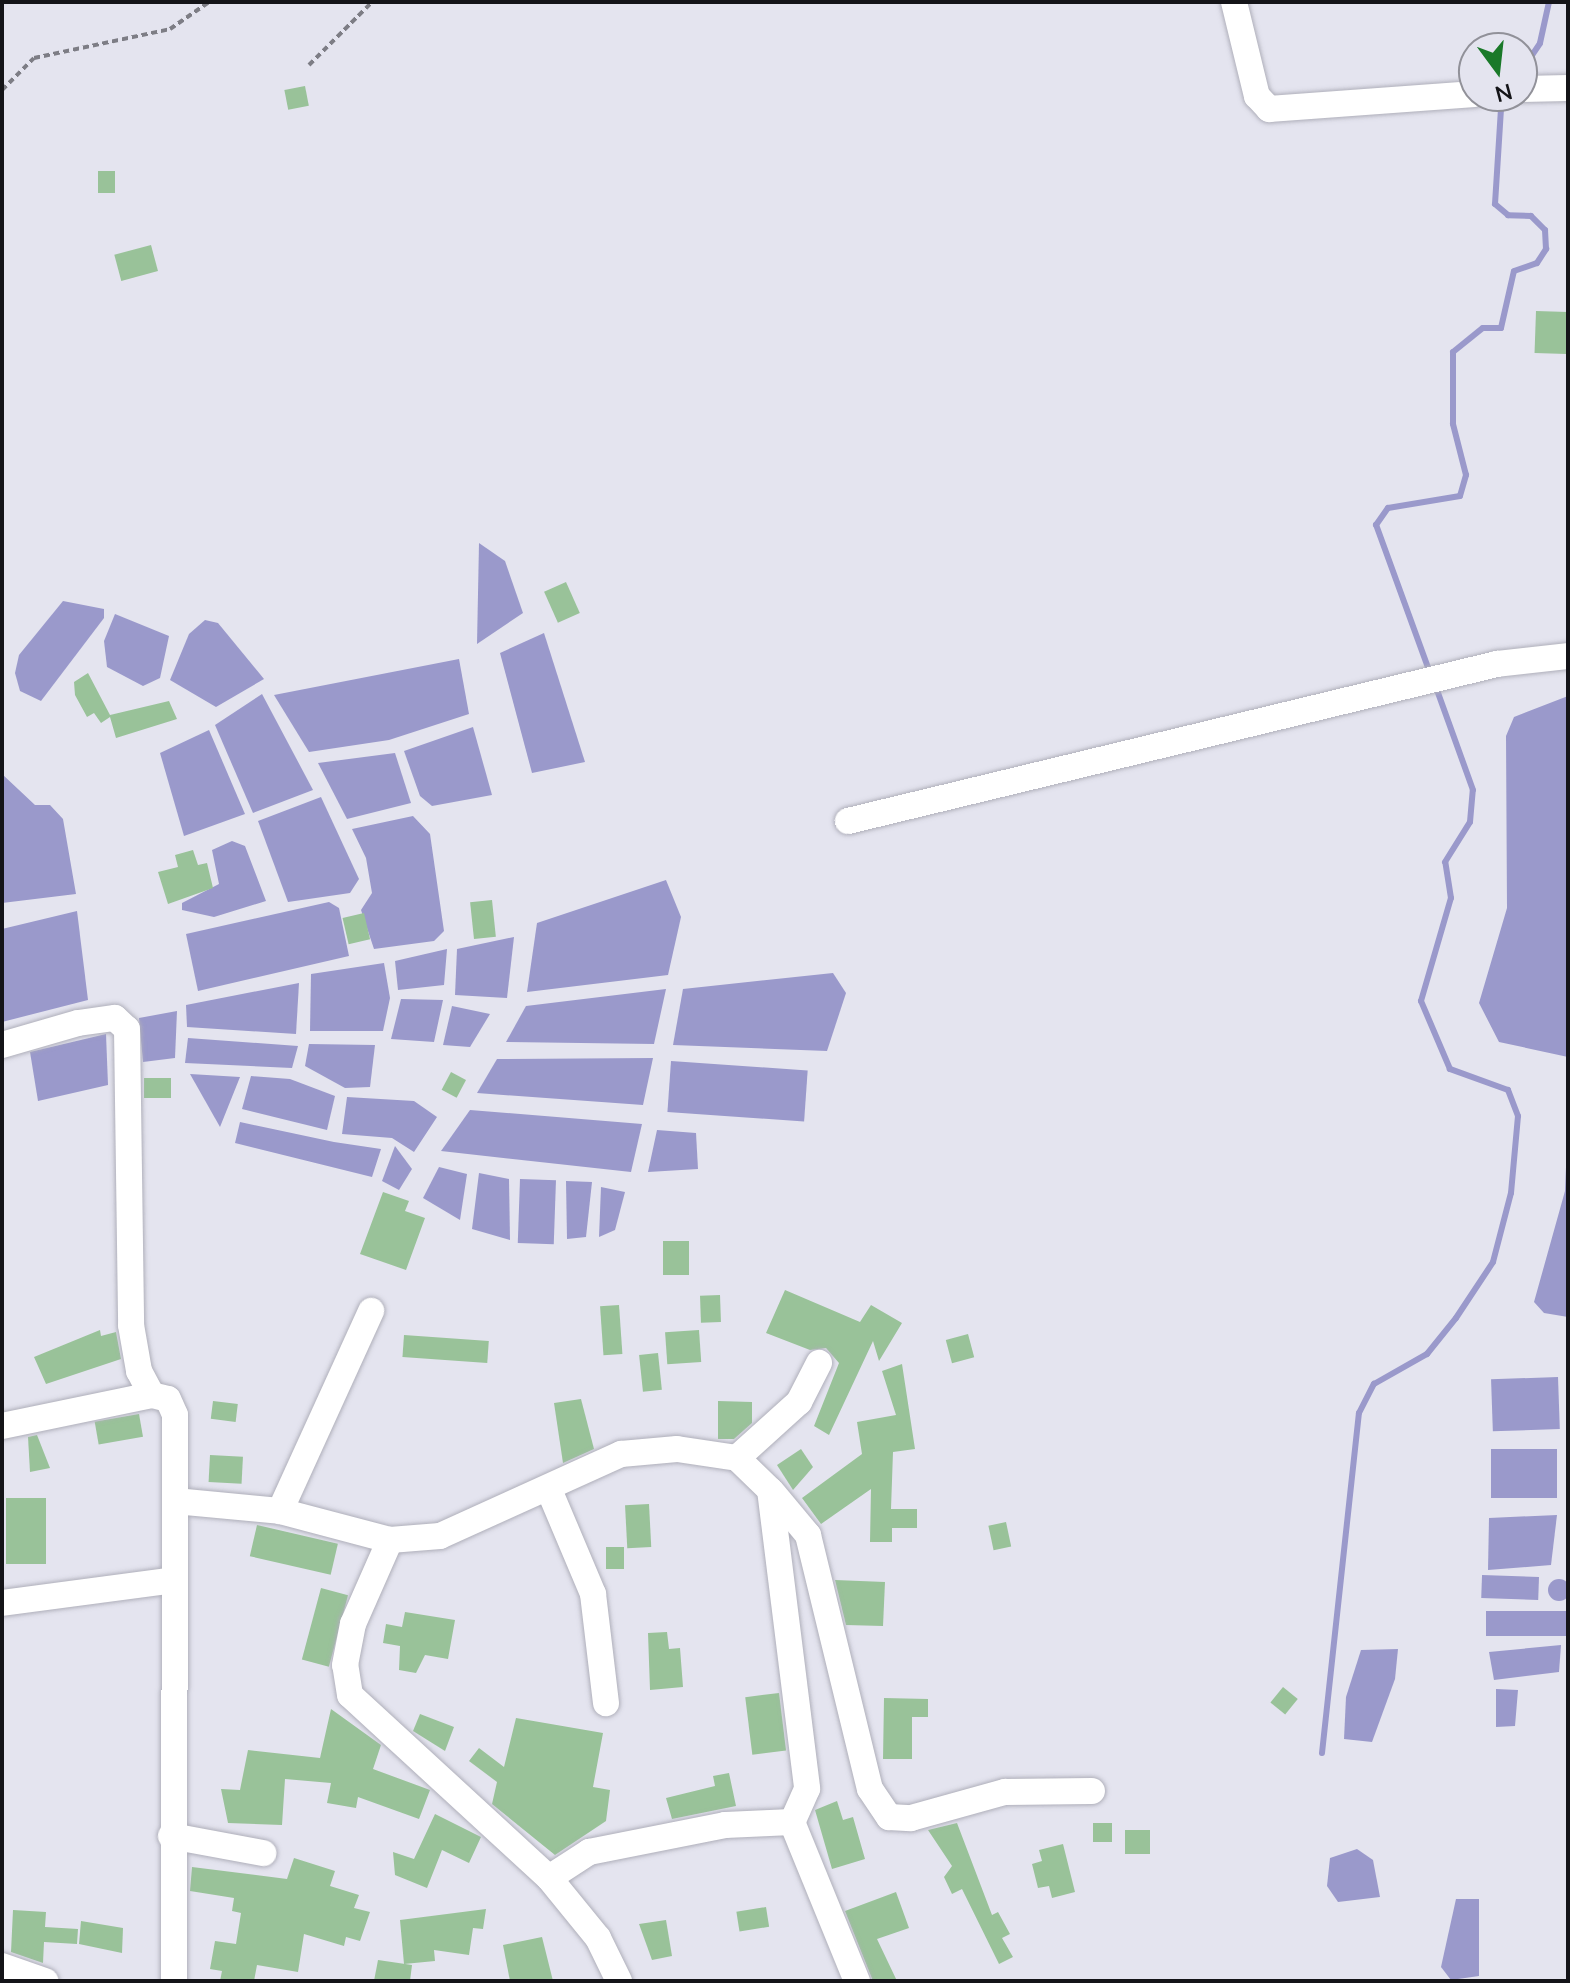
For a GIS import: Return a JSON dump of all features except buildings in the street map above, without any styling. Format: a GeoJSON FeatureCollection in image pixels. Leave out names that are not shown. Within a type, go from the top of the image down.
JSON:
{"type":"FeatureCollection","features":[{"type":"Feature","properties":{"kind":"street"},"geometry":{"type":"LineString","coordinates":[[1234,2],[1257,96],[1269,109],[1458,95]]}},
{"type":"Feature","properties":{"kind":"street"},"geometry":{"type":"LineString","coordinates":[[1538,89],[1568,88]]}},
{"type":"Feature","properties":{"kind":"street"},"geometry":{"type":"LineString","coordinates":[[848,821],[1419,683],[1568,656]]}},
{"type":"Feature","properties":{"kind":"street"},"geometry":{"type":"LineString","coordinates":[[2,1045],[78,1023],[115,1018],[127,1029],[131,1325],[139,1371],[152,1395]]}},
{"type":"Feature","properties":{"kind":"street"},"geometry":{"type":"LineString","coordinates":[[280,1511],[371,1311]]}},
{"type":"Feature","properties":{"kind":"street"},"geometry":{"type":"LineString","coordinates":[[737,1458],[799,1402],[819,1363]]}},
{"type":"Feature","properties":{"kind":"street"},"geometry":{"type":"LineString","coordinates":[[2,1426],[152,1395],[168,1399],[175,1415],[171,1836],[174,1981]]}},
{"type":"Feature","properties":{"kind":"street"},"geometry":{"type":"LineString","coordinates":[[175,1501],[280,1511],[390,1540],[440,1536],[550,1492],[621,1454],[677,1449],[737,1458],[770,1490],[808,1535],[870,1789],[889,1817],[911,1818],[1005,1792],[1092,1791]]}},
{"type":"Feature","properties":{"kind":"street"},"geometry":{"type":"LineString","coordinates":[[770,1490],[807,1789],[792,1822],[857,1981]]}},
{"type":"Feature","properties":{"kind":"street"},"geometry":{"type":"LineString","coordinates":[[550,1492],[593,1594],[606,1703]]}},
{"type":"Feature","properties":{"kind":"street"},"geometry":{"type":"LineString","coordinates":[[390,1540],[353,1624],[345,1665],[350,1695],[549,1878],[598,1938],[619,1981]]}},
{"type":"Feature","properties":{"kind":"street"},"geometry":{"type":"LineString","coordinates":[[2,1603],[174,1580]]}},
{"type":"Feature","properties":{"kind":"street"},"geometry":{"type":"LineString","coordinates":[[549,1878],[589,1852],[725,1825],[792,1822]]}},
{"type":"Feature","properties":{"kind":"street"},"geometry":{"type":"LineString","coordinates":[[171,1836],[263,1853]]}},
{"type":"Feature","properties":{"kind":"street"},"geometry":{"type":"LineString","coordinates":[[2,1966],[45,1981]]}},
{"type":"Feature","properties":{"kind":"path"},"geometry":{"type":"LineString","coordinates":[[2,90],[34,58],[170,29],[209,2]]}},
{"type":"Feature","properties":{"kind":"path"},"geometry":{"type":"LineString","coordinates":[[309,65],[372,2]]}},
{"type":"Feature","properties":{"kind":"water"},"geometry":{"type":"Polygon","coordinates":[[[479,543],[505,561],[523,613],[477,644],[479,543]]]}},
{"type":"Feature","properties":{"kind":"water"},"geometry":{"type":"Polygon","coordinates":[[[63,601],[104,609],[104,618],[41,701],[20,691],[15,673],[19,655],[63,601]]]}},
{"type":"Feature","properties":{"kind":"water"},"geometry":{"type":"Polygon","coordinates":[[[115,614],[169,636],[160,678],[143,686],[107,667],[104,641],[115,614]]]}},
{"type":"Feature","properties":{"kind":"water"},"geometry":{"type":"Polygon","coordinates":[[[205,620],[218,623],[264,679],[216,707],[170,680],[189,634],[205,620]]]}},
{"type":"Feature","properties":{"kind":"water"},"geometry":{"type":"Polygon","coordinates":[[[544,633],[585,762],[532,773],[500,653],[544,633]]]}},
{"type":"Feature","properties":{"kind":"water"},"geometry":{"type":"Polygon","coordinates":[[[459,659],[469,714],[389,740],[309,752],[274,695],[459,659]]]}},
{"type":"Feature","properties":{"kind":"water"},"geometry":{"type":"Polygon","coordinates":[[[262,694],[313,790],[253,813],[215,725],[262,694]]]}},
{"type":"Feature","properties":{"kind":"water"},"geometry":{"type":"Polygon","coordinates":[[[1568,696],[1568,1057],[1499,1042],[1479,1003],[1507,908],[1506,736],[1514,717],[1568,696]]]}},
{"type":"Feature","properties":{"kind":"water"},"geometry":{"type":"Polygon","coordinates":[[[473,727],[492,795],[432,806],[420,796],[404,751],[473,727]]]}},
{"type":"Feature","properties":{"kind":"water"},"geometry":{"type":"Polygon","coordinates":[[[209,730],[245,814],[184,836],[160,753],[209,730]]]}},
{"type":"Feature","properties":{"kind":"water"},"geometry":{"type":"Polygon","coordinates":[[[395,753],[411,803],[347,819],[318,763],[395,753]]]}},
{"type":"Feature","properties":{"kind":"water"},"geometry":{"type":"Polygon","coordinates":[[[2,774],[35,805],[50,805],[63,819],[76,894],[2,903],[2,774]]]}},
{"type":"Feature","properties":{"kind":"water"},"geometry":{"type":"Polygon","coordinates":[[[321,797],[359,879],[350,893],[288,902],[258,821],[321,797]]]}},
{"type":"Feature","properties":{"kind":"water"},"geometry":{"type":"Polygon","coordinates":[[[413,816],[430,834],[444,931],[434,941],[374,949],[361,910],[372,893],[366,858],[352,829],[413,816]]]}},
{"type":"Feature","properties":{"kind":"water"},"geometry":{"type":"Polygon","coordinates":[[[232,841],[245,846],[266,901],[214,917],[182,910],[182,903],[219,884],[212,850],[232,841]]]}},
{"type":"Feature","properties":{"kind":"water"},"geometry":{"type":"Polygon","coordinates":[[[666,880],[681,917],[668,975],[527,992],[537,923],[666,880]]]}},
{"type":"Feature","properties":{"kind":"water"},"geometry":{"type":"Polygon","coordinates":[[[329,902],[339,908],[349,956],[198,991],[186,934],[329,902]]]}},
{"type":"Feature","properties":{"kind":"water"},"geometry":{"type":"Polygon","coordinates":[[[77,911],[88,1000],[2,1022],[2,929],[77,911]]]}},
{"type":"Feature","properties":{"kind":"water"},"geometry":{"type":"Polygon","coordinates":[[[514,937],[507,998],[455,995],[457,949],[514,937]]]}},
{"type":"Feature","properties":{"kind":"water"},"geometry":{"type":"Polygon","coordinates":[[[447,949],[444,985],[398,990],[395,961],[447,949]]]}},
{"type":"Feature","properties":{"kind":"water"},"geometry":{"type":"Polygon","coordinates":[[[384,963],[390,998],[383,1031],[310,1031],[311,974],[384,963]]]}},
{"type":"Feature","properties":{"kind":"water"},"geometry":{"type":"Polygon","coordinates":[[[833,973],[846,993],[827,1051],[673,1045],[683,989],[833,973]]]}},
{"type":"Feature","properties":{"kind":"water"},"geometry":{"type":"Polygon","coordinates":[[[299,983],[296,1034],[187,1027],[186,1005],[299,983]]]}},
{"type":"Feature","properties":{"kind":"water"},"geometry":{"type":"Polygon","coordinates":[[[666,989],[654,1044],[506,1042],[526,1006],[666,989]]]}},
{"type":"Feature","properties":{"kind":"water"},"geometry":{"type":"Polygon","coordinates":[[[401,999],[443,1000],[434,1042],[391,1039],[401,999]]]}},
{"type":"Feature","properties":{"kind":"water"},"geometry":{"type":"Polygon","coordinates":[[[452,1006],[490,1014],[470,1047],[443,1045],[452,1006]]]}},
{"type":"Feature","properties":{"kind":"water"},"geometry":{"type":"Polygon","coordinates":[[[177,1011],[175,1058],[143,1062],[139,1018],[177,1011]]]}},
{"type":"Feature","properties":{"kind":"water"},"geometry":{"type":"Polygon","coordinates":[[[106,1034],[108,1085],[38,1101],[30,1052],[106,1034]]]}},
{"type":"Feature","properties":{"kind":"water"},"geometry":{"type":"Polygon","coordinates":[[[188,1038],[298,1046],[292,1068],[185,1063],[188,1038]]]}},
{"type":"Feature","properties":{"kind":"water"},"geometry":{"type":"Polygon","coordinates":[[[309,1044],[375,1045],[370,1087],[345,1088],[305,1066],[309,1044]]]}},
{"type":"Feature","properties":{"kind":"water"},"geometry":{"type":"Polygon","coordinates":[[[653,1058],[643,1105],[477,1093],[497,1059],[653,1058]]]}},
{"type":"Feature","properties":{"kind":"water"},"geometry":{"type":"Polygon","coordinates":[[[671,1061],[808,1071],[804,1121],[667,1112],[671,1061]]]}},
{"type":"Feature","properties":{"kind":"water"},"geometry":{"type":"Polygon","coordinates":[[[190,1074],[240,1077],[220,1127],[190,1074]]]}},
{"type":"Feature","properties":{"kind":"water"},"geometry":{"type":"Polygon","coordinates":[[[251,1076],[290,1079],[335,1096],[327,1130],[242,1109],[251,1076]]]}},
{"type":"Feature","properties":{"kind":"water"},"geometry":{"type":"Polygon","coordinates":[[[347,1097],[414,1101],[437,1117],[414,1152],[392,1138],[342,1134],[347,1097]]]}},
{"type":"Feature","properties":{"kind":"water"},"geometry":{"type":"Polygon","coordinates":[[[470,1110],[642,1124],[631,1172],[441,1151],[470,1110]]]}},
{"type":"Feature","properties":{"kind":"water"},"geometry":{"type":"Polygon","coordinates":[[[1568,1118],[1568,1317],[1544,1313],[1534,1302],[1565,1191],[1568,1118]]]}},
{"type":"Feature","properties":{"kind":"water"},"geometry":{"type":"Polygon","coordinates":[[[240,1122],[381,1149],[372,1177],[235,1143],[240,1122]]]}},
{"type":"Feature","properties":{"kind":"water"},"geometry":{"type":"Polygon","coordinates":[[[657,1130],[696,1133],[698,1169],[648,1172],[657,1130]]]}},
{"type":"Feature","properties":{"kind":"water"},"geometry":{"type":"Polygon","coordinates":[[[395,1146],[412,1169],[399,1190],[382,1181],[395,1146]]]}},
{"type":"Feature","properties":{"kind":"water"},"geometry":{"type":"Polygon","coordinates":[[[439,1167],[467,1174],[460,1220],[423,1198],[439,1167]]]}},
{"type":"Feature","properties":{"kind":"water"},"geometry":{"type":"Polygon","coordinates":[[[479,1173],[509,1179],[510,1240],[472,1229],[479,1173]]]}},
{"type":"Feature","properties":{"kind":"water"},"geometry":{"type":"Polygon","coordinates":[[[520,1179],[556,1180],[554,1244],[518,1243],[520,1179]]]}},
{"type":"Feature","properties":{"kind":"water"},"geometry":{"type":"Polygon","coordinates":[[[566,1181],[592,1182],[586,1237],[567,1239],[566,1181]]]}},
{"type":"Feature","properties":{"kind":"water"},"geometry":{"type":"Polygon","coordinates":[[[601,1187],[625,1192],[615,1230],[599,1237],[601,1187]]]}},
{"type":"Feature","properties":{"kind":"water"},"geometry":{"type":"Polygon","coordinates":[[[1558,1377],[1560,1429],[1493,1431],[1491,1379],[1558,1377]]]}},
{"type":"Feature","properties":{"kind":"water"},"geometry":{"type":"Polygon","coordinates":[[[1491,1449],[1557,1449],[1557,1498],[1491,1498],[1491,1449]]]}},
{"type":"Feature","properties":{"kind":"water"},"geometry":{"type":"Polygon","coordinates":[[[1557,1515],[1551,1565],[1488,1570],[1489,1518],[1557,1515]]]}},
{"type":"Feature","properties":{"kind":"water"},"geometry":{"type":"Polygon","coordinates":[[[1482,1575],[1539,1577],[1538,1600],[1481,1598],[1482,1575]]]}},
{"type":"Feature","properties":{"kind":"water"},"geometry":{"type":"Polygon","coordinates":[[[1559,1579],[1567,1582],[1570,1590],[1567,1598],[1559,1601],[1551,1598],[1548,1590],[1551,1582],[1559,1579]]]}},
{"type":"Feature","properties":{"kind":"water"},"geometry":{"type":"Polygon","coordinates":[[[1486,1611],[1568,1611],[1568,1636],[1486,1636],[1486,1611]]]}},
{"type":"Feature","properties":{"kind":"water"},"geometry":{"type":"Polygon","coordinates":[[[1561,1645],[1559,1672],[1494,1680],[1489,1652],[1561,1645]]]}},
{"type":"Feature","properties":{"kind":"water"},"geometry":{"type":"Polygon","coordinates":[[[1398,1649],[1395,1679],[1372,1742],[1344,1739],[1346,1697],[1361,1650],[1398,1649]]]}},
{"type":"Feature","properties":{"kind":"water"},"geometry":{"type":"Polygon","coordinates":[[[1496,1689],[1518,1690],[1515,1726],[1496,1727],[1496,1689]]]}},
{"type":"Feature","properties":{"kind":"water"},"geometry":{"type":"Polygon","coordinates":[[[1357,1849],[1373,1860],[1380,1897],[1338,1902],[1327,1886],[1330,1858],[1357,1849]]]}},
{"type":"Feature","properties":{"kind":"water"},"geometry":{"type":"Polygon","coordinates":[[[1456,1899],[1479,1899],[1479,1976],[1451,1980],[1441,1967],[1456,1899]]]}},
{"type":"Feature","properties":{"kind":"waterway"},"geometry":{"type":"LineString","coordinates":[[1538,46],[1549,2]]}},
{"type":"Feature","properties":{"kind":"waterway"},"geometry":{"type":"LineString","coordinates":[[1430,673],[1376,525],[1388,508],[1460,496],[1466,475],[1453,424],[1453,352],[1483,328],[1501,328],[1514,271],[1537,263],[1546,249],[1545,230],[1531,216],[1508,215],[1495,204],[1501,112]]}},
{"type":"Feature","properties":{"kind":"waterway"},"geometry":{"type":"LineString","coordinates":[[1322,1753],[1359,1413],[1374,1384],[1427,1354],[1456,1318],[1493,1262],[1511,1193],[1518,1116],[1508,1090],[1450,1069],[1421,1001],[1451,898],[1445,862],[1470,822],[1473,790],[1436,687]]}}]}
